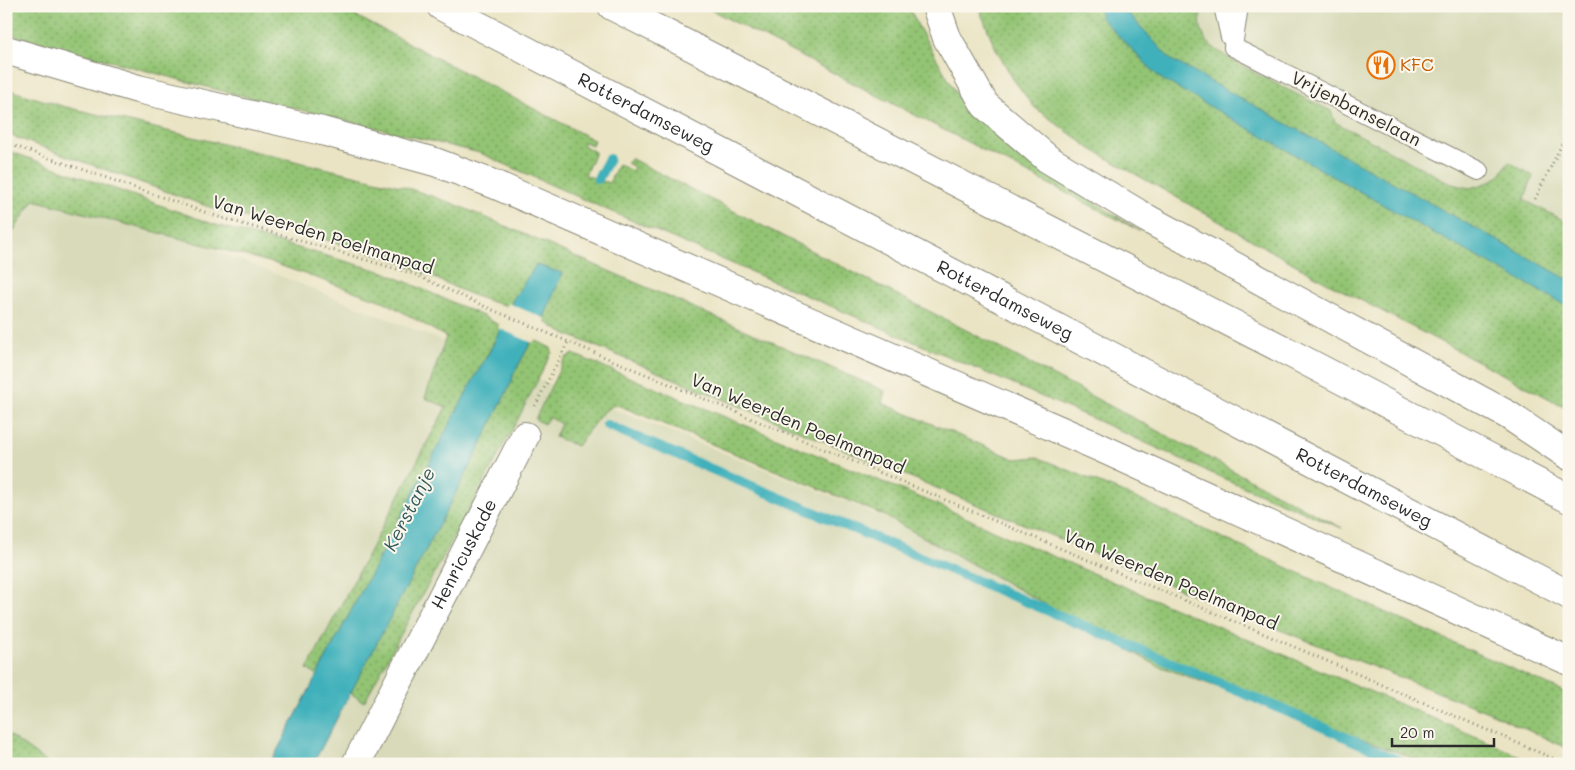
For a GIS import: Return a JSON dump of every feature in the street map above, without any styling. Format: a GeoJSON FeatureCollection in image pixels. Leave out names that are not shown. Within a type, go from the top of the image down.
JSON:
{"type":"FeatureCollection","features":[{"type":"Feature","properties":{"kind":"main road","name":"Rotterdamseweg"},"geometry":{"type":"LineString","coordinates":[[441,6],[1569,595]]}},
{"type":"Feature","properties":{"kind":"main road"},"geometry":{"type":"LineString","coordinates":[[612,6],[1292,354],[1569,499]]}},
{"type":"Feature","properties":{"kind":"main road"},"geometry":{"type":"LineString","coordinates":[[936,6],[947,38],[985,105],[1048,159],[1146,218],[1508,415],[1569,456]]}},
{"type":"Feature","properties":{"kind":"main road"},"geometry":{"type":"LineString","coordinates":[[6,50],[138,89],[322,131],[425,159],[496,184],[1101,448],[1569,661]]}},
{"type":"Feature","properties":{"kind":"main road","name":"Henricuskade"},"geometry":{"type":"LineString","coordinates":[[356,764],[525,436]]}},
{"type":"Feature","properties":{"kind":"lane"},"geometry":{"type":"LineString","coordinates":[[1224,6],[1233,47]]}},
{"type":"Feature","properties":{"kind":"lane"},"geometry":{"type":"LineString","coordinates":[[1233,47],[1239,6]]}},
{"type":"Feature","properties":{"kind":"lane","name":"Vrijenbanselaan"},"geometry":{"type":"LineString","coordinates":[[1233,47],[1479,171]]}},
{"type":"Feature","properties":{"kind":"path"},"geometry":{"type":"LineString","coordinates":[[1534,199],[1569,130]]}},
{"type":"Feature","properties":{"kind":"path","name":"Van Weerden Poelmanpad"},"geometry":{"type":"LineString","coordinates":[[6,143],[219,217],[414,274],[554,337],[1262,633],[1566,764]]}},
{"type":"Feature","properties":{"kind":"path"},"geometry":{"type":"LineString","coordinates":[[525,436],[526,423],[568,342]]}},
{"type":"Feature","properties":{"kind":"shaded area"},"geometry":{"type":"Polygon","coordinates":[[[1202,6],[1569,6],[1569,223],[1524,200],[1533,176],[1509,163],[1498,177],[1484,184],[1470,188],[1452,184],[1335,121],[1331,111],[1228,58],[1207,42],[1200,27],[1202,6]]]}},
{"type":"Feature","properties":{"kind":"shaded area"},"geometry":{"type":"Polygon","coordinates":[[[6,167],[10,168],[1501,764],[6,764],[6,167]]]}},
{"type":"Feature","properties":{"kind":"green space"},"geometry":{"type":"Polygon","coordinates":[[[6,6],[337,6],[594,140],[592,145],[584,142],[583,145],[595,152],[585,175],[609,183],[618,164],[632,171],[634,167],[627,163],[630,158],[968,331],[1342,528],[1220,477],[1098,421],[605,209],[480,153],[214,89],[6,33],[6,6]]]}},
{"type":"Feature","properties":{"kind":"green space"},"geometry":{"type":"Polygon","coordinates":[[[710,6],[811,6],[824,9],[826,6],[909,6],[917,24],[958,96],[1002,141],[1140,231],[709,9],[710,6]]]}},
{"type":"Feature","properties":{"kind":"green space"},"geometry":{"type":"Polygon","coordinates":[[[978,6],[1202,6],[1202,32],[1206,40],[1213,47],[1227,57],[1331,111],[1335,122],[1452,184],[1470,188],[1484,184],[1498,177],[1509,162],[1533,176],[1524,200],[1569,223],[1569,409],[1328,283],[1091,149],[1034,107],[1013,79],[995,47],[978,6]]]}},
{"type":"Feature","properties":{"kind":"green space"},"geometry":{"type":"Polygon","coordinates":[[[6,86],[16,92],[66,107],[405,187],[452,203],[885,391],[882,403],[1015,459],[1037,457],[1131,496],[1569,694],[1569,749],[1488,712],[1242,615],[559,331],[543,320],[562,273],[536,265],[509,306],[463,291],[387,257],[212,208],[6,134],[6,86]]]}},
{"type":"Feature","properties":{"kind":"green space"},"geometry":{"type":"Polygon","coordinates":[[[6,150],[213,224],[384,272],[483,316],[502,327],[317,675],[307,669],[446,407],[425,398],[446,337],[385,302],[273,263],[34,200],[12,233],[6,230],[6,150]]]}},
{"type":"Feature","properties":{"kind":"green space"},"geometry":{"type":"Polygon","coordinates":[[[533,339],[551,348],[552,352],[517,421],[364,702],[350,693],[469,468],[512,381],[513,375],[533,339]]]}},
{"type":"Feature","properties":{"kind":"green space"},"geometry":{"type":"Polygon","coordinates":[[[573,354],[943,507],[1010,538],[1537,764],[1430,764],[1156,665],[883,515],[620,406],[614,405],[602,413],[577,446],[555,437],[561,424],[549,417],[544,424],[535,419],[565,358],[573,354]]]}},
{"type":"Feature","properties":{"kind":"green space"},"geometry":{"type":"Polygon","coordinates":[[[6,733],[49,764],[6,764],[6,733]]]}},
{"type":"Feature","properties":{"kind":"water"},"geometry":{"type":"Polygon","coordinates":[[[1098,6],[1122,6],[1170,59],[1569,280],[1569,307],[1408,219],[1160,78],[1101,18],[1098,6]]]}},
{"type":"Feature","properties":{"kind":"water"},"geometry":{"type":"Polygon","coordinates":[[[536,265],[562,273],[543,320],[513,375],[512,381],[469,468],[313,764],[270,764],[492,347],[513,299],[536,265]]]}},
{"type":"Feature","properties":{"kind":"pier"},"geometry":{"type":"Polygon","coordinates":[[[508,303],[546,319],[533,343],[498,328],[508,303]]]}},
{"type":"Feature","properties":{"kind":"waterway","name":"Kerstanje"},"geometry":{"type":"LineString","coordinates":[[598,179],[609,159]]}},
{"type":"Feature","properties":{"kind":"waterway"},"geometry":{"type":"LineString","coordinates":[[607,425],[1300,717],[1406,764]]}},
{"type":"Feature","properties":{"kind":"place","name":"KFC"},"geometry":{"type":"Point","coordinates":[1381,65]}}]}
